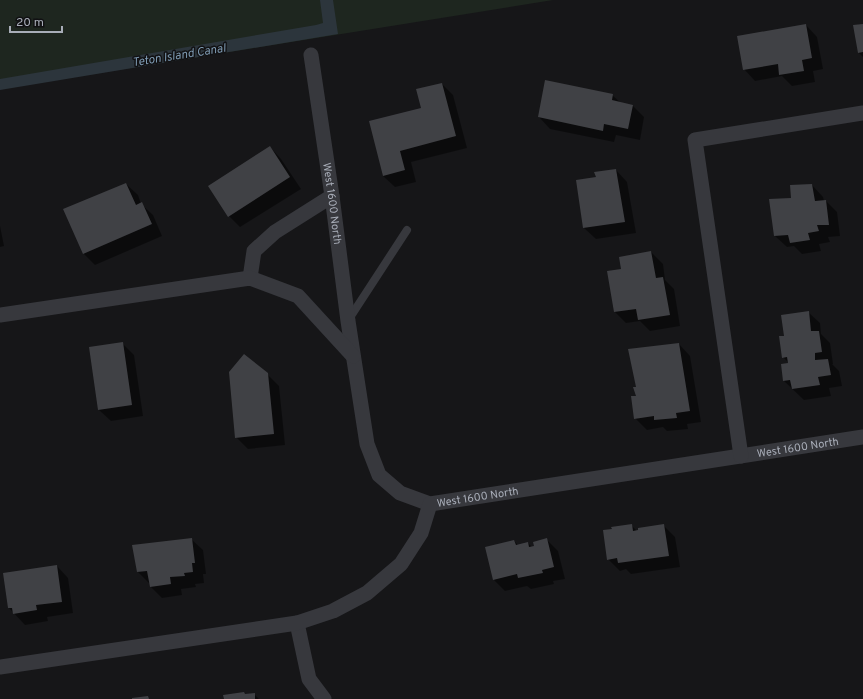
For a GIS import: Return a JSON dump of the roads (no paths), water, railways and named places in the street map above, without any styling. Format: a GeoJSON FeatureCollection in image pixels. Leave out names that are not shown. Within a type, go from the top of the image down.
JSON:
{"type":"FeatureCollection","features":[{"type":"Feature","properties":{"kind":"street","name":"West 1600 North"},"geometry":{"type":"LineString","coordinates":[[311,55],[332,196],[353,356],[367,444],[379,475],[400,493],[430,504],[863,437]]}},
{"type":"Feature","properties":{"kind":"street"},"geometry":{"type":"LineString","coordinates":[[741,456],[695,140],[863,113]]}},
{"type":"Feature","properties":{"kind":"street"},"geometry":{"type":"LineString","coordinates":[[250,278],[254,251],[275,232],[332,196]]}},
{"type":"Feature","properties":{"kind":"street"},"geometry":{"type":"LineString","coordinates":[[0,315],[250,278],[298,296],[353,356]]}},
{"type":"Feature","properties":{"kind":"street"},"geometry":{"type":"LineString","coordinates":[[0,668],[297,624],[333,611],[367,593],[401,564],[421,533],[430,504]]}},
{"type":"Feature","properties":{"kind":"street"},"geometry":{"type":"LineString","coordinates":[[297,624],[309,679],[324,699]]}},
{"type":"Feature","properties":{"kind":"lane"},"geometry":{"type":"LineString","coordinates":[[348,321],[407,230]]}},
{"type":"Feature","properties":{"kind":"water","name":"Teton Island Canal"},"geometry":{"type":"Polygon","coordinates":[[[320,0],[333,0],[338,34],[0,90],[0,79],[316,25],[323,23],[320,0]]]}}]}
